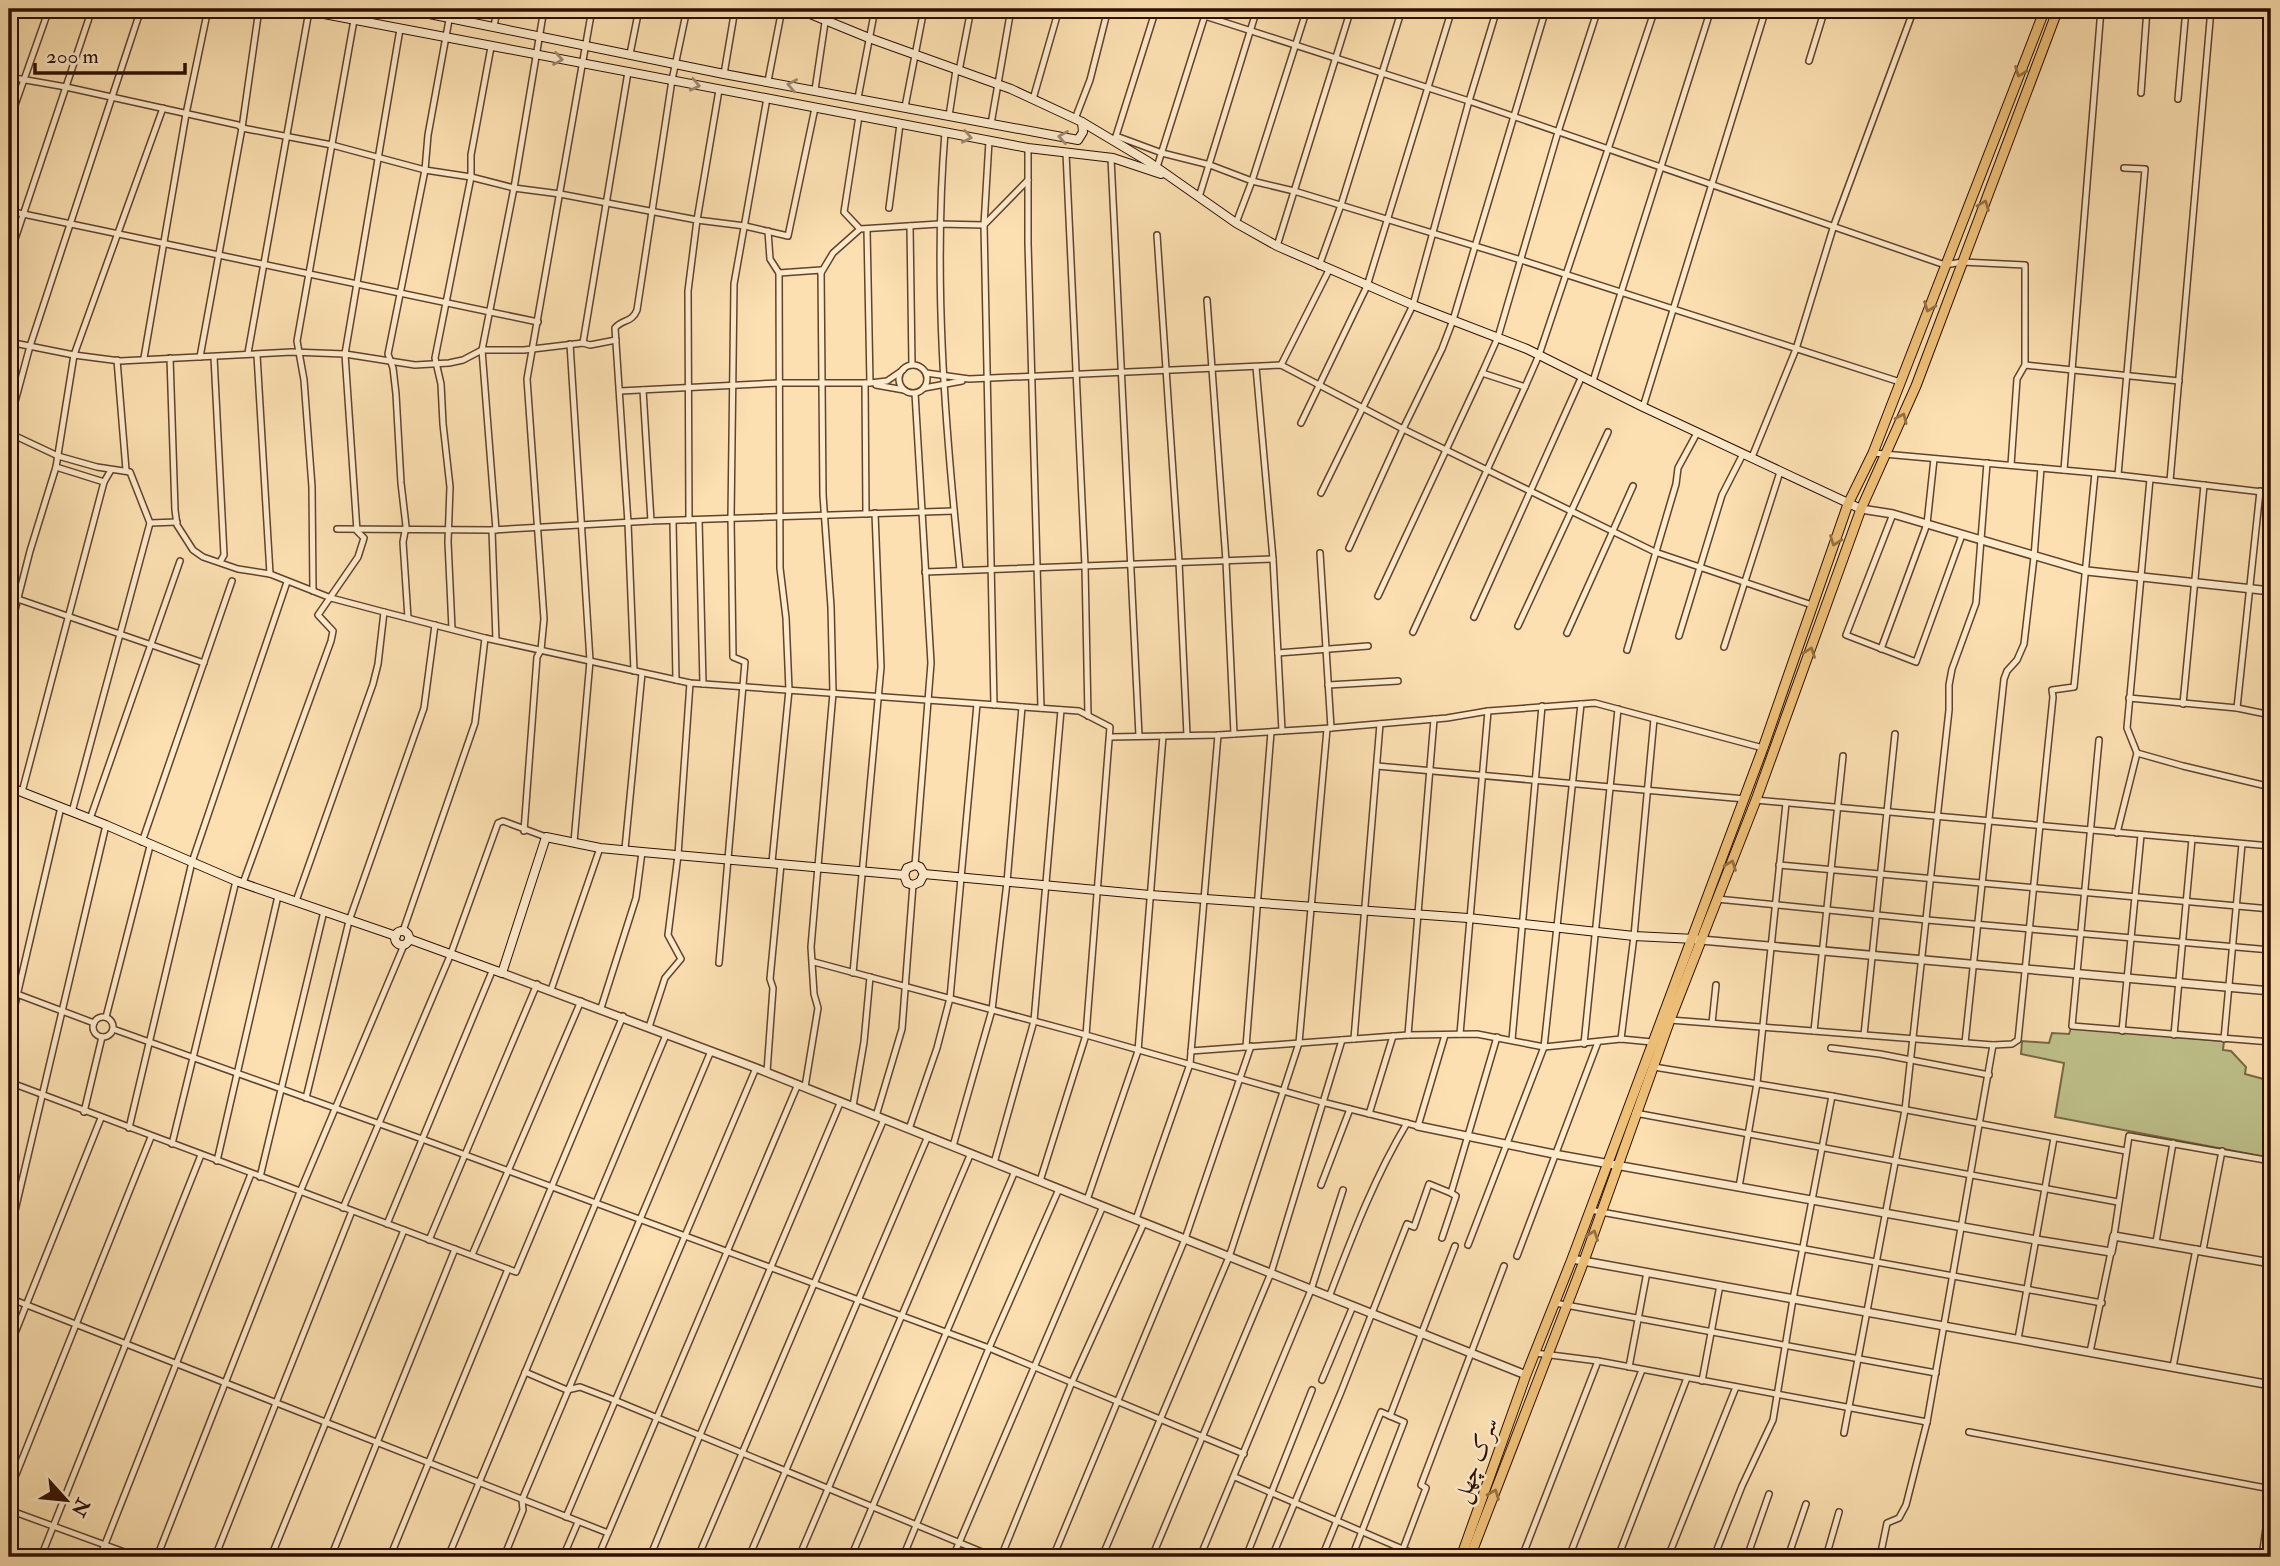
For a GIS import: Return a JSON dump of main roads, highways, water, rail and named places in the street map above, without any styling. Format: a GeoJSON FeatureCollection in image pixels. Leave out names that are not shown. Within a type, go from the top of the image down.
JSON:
{"type":"FeatureCollection","features":[{"type":"Feature","properties":{"kind":"main road"},"geometry":{"type":"LineString","coordinates":[[298,9],[989,141],[1111,158],[1171,177]]}},
{"type":"Feature","properties":{"kind":"main road"},"geometry":{"type":"LineString","coordinates":[[405,9],[450,13],[494,26],[724,74],[1078,140],[1083,132],[1079,120]]}},
{"type":"Feature","properties":{"kind":"main road"},"geometry":{"type":"LineString","coordinates":[[798,9],[869,38],[998,84],[1079,120],[1116,138],[1236,223],[1277,247],[1539,355],[1861,509]]}},
{"type":"Feature","properties":{"kind":"main road"},"geometry":{"type":"LineString","coordinates":[[1648,1066],[1690,939],[1763,748],[1848,504],[1872,453],[2045,9]]}},
{"type":"Feature","properties":{"kind":"main road"},"geometry":{"type":"LineString","coordinates":[[1470,1557],[1584,1261],[1636,1114],[1652,1042],[1665,1020],[1701,940],[1756,800],[1861,509],[1916,386],[2058,9]]}},
{"type":"Feature","properties":{"kind":"main road"},"geometry":{"type":"LineString","coordinates":[[11,788],[239,882],[349,921],[399,934],[397,942],[406,942],[498,971],[546,837],[600,848],[904,875]]}},
{"type":"Feature","properties":{"kind":"main road"},"geometry":{"type":"LineString","coordinates":[[915,865],[922,869],[924,874],[920,882],[912,885],[905,881],[907,867],[915,865]]}},
{"type":"Feature","properties":{"kind":"main road"},"geometry":{"type":"LineString","coordinates":[[924,874],[1204,900],[1468,918],[1634,936],[1701,940]]}},
{"type":"Feature","properties":{"kind":"main road","name":"سرک چهل"},"geometry":{"type":"LineString","coordinates":[[1461,1557],[1526,1375],[1626,1112],[1648,1066]]}}]}
